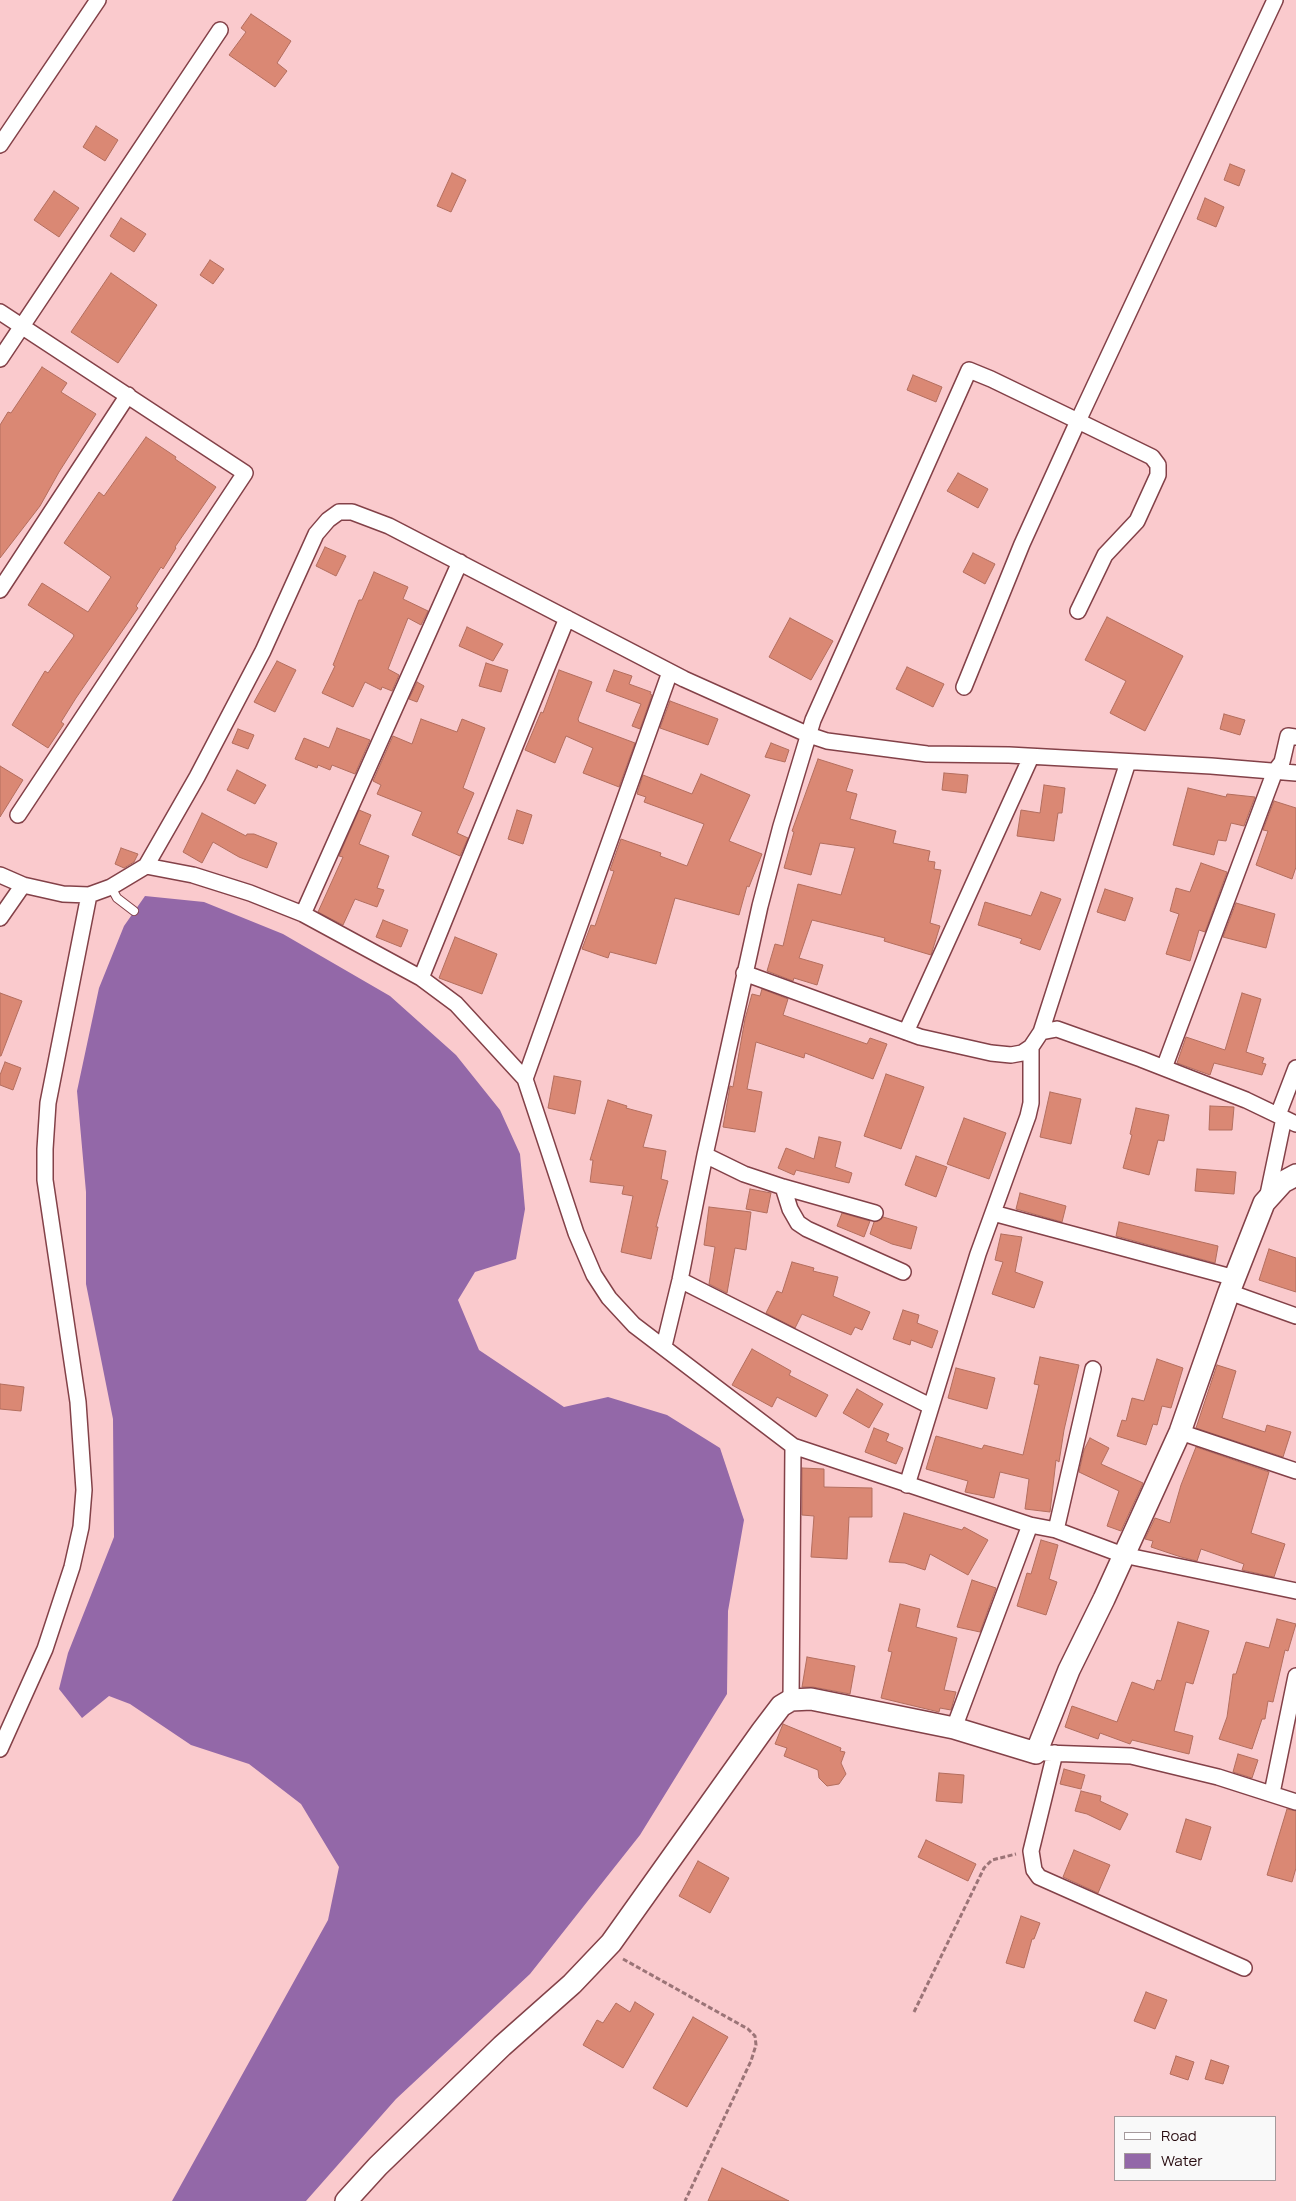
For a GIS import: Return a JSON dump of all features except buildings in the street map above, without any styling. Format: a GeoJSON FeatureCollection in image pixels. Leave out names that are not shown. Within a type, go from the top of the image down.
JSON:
{"type":"FeatureCollection","features":[{"type":"Feature","properties":{"kind":"main road"},"geometry":{"type":"LineString","coordinates":[[346,2201],[378,2166],[502,2046],[572,1984],[605,1949],[781,1706],[791,1700],[811,1699],[954,1728],[1045,1753],[1068,1670],[1180,1432],[1232,1285],[1264,1203],[1284,1182],[1296,1175]]}},
{"type":"Feature","properties":{"kind":"street"},"geometry":{"type":"LineString","coordinates":[[0,145],[98,0]]}},
{"type":"Feature","properties":{"kind":"street"},"geometry":{"type":"LineString","coordinates":[[964,687],[1022,544],[1275,0]]}},
{"type":"Feature","properties":{"kind":"street"},"geometry":{"type":"LineString","coordinates":[[0,359],[220,30]]}},
{"type":"Feature","properties":{"kind":"street"},"geometry":{"type":"LineString","coordinates":[[0,312],[245,473],[18,815]]}},
{"type":"Feature","properties":{"kind":"street"},"geometry":{"type":"LineString","coordinates":[[664,1346],[680,1280],[744,974],[781,826],[813,720],[969,370],[1152,457],[1158,465],[1158,475],[1137,521],[1106,555],[1078,611]]}},
{"type":"Feature","properties":{"kind":"street"},"geometry":{"type":"LineString","coordinates":[[0,590],[128,395]]}},
{"type":"Feature","properties":{"kind":"street"},"geometry":{"type":"LineString","coordinates":[[0,876],[23,885],[63,894],[90,895],[111,887],[146,866],[197,777],[263,651],[316,534],[328,520],[340,512],[352,512],[367,516],[389,526],[670,672],[809,735],[827,741],[927,754],[1031,756],[1128,762],[1278,766],[1296,773]]}},
{"type":"Feature","properties":{"kind":"street"},"geometry":{"type":"LineString","coordinates":[[302,914],[460,562]]}},
{"type":"Feature","properties":{"kind":"street"},"geometry":{"type":"LineString","coordinates":[[421,978],[567,618]]}},
{"type":"Feature","properties":{"kind":"street"},"geometry":{"type":"LineString","coordinates":[[525,1079],[670,672]]}},
{"type":"Feature","properties":{"kind":"street"},"geometry":{"type":"LineString","coordinates":[[1164,1068],[1278,766],[1291,740]]}},
{"type":"Feature","properties":{"kind":"street"},"geometry":{"type":"LineString","coordinates":[[906,1032],[1031,756]]}},
{"type":"Feature","properties":{"kind":"street"},"geometry":{"type":"LineString","coordinates":[[744,974],[906,1032],[991,1053],[1022,1053],[1031,1047],[1042,1032],[1128,762]]}},
{"type":"Feature","properties":{"kind":"street"},"geometry":{"type":"LineString","coordinates":[[146,866],[193,875],[250,893],[302,914],[421,978],[456,1004],[525,1079],[576,1233],[594,1275],[610,1298],[634,1325],[793,1446],[866,1469],[907,1485],[1030,1526],[1056,1530],[1123,1556],[1296,1591]]}},
{"type":"Feature","properties":{"kind":"street"},"geometry":{"type":"LineString","coordinates":[[0,918],[23,885]]}},
{"type":"Feature","properties":{"kind":"street"},"geometry":{"type":"LineString","coordinates":[[0,1749],[45,1649],[72,1567],[81,1527],[84,1490],[78,1402],[45,1180],[45,1149],[48,1103],[90,895]]}},
{"type":"Feature","properties":{"kind":"street"},"geometry":{"type":"LineString","coordinates":[[1042,1032],[1057,1029],[1164,1068],[1286,1119]]}},
{"type":"Feature","properties":{"kind":"street"},"geometry":{"type":"LineString","coordinates":[[907,1485],[930,1406],[993,1213],[1028,1116],[1031,1103],[1031,1047]]}},
{"type":"Feature","properties":{"kind":"street"},"geometry":{"type":"LineString","coordinates":[[1267,1200],[1296,1068]]}},
{"type":"Feature","properties":{"kind":"street"},"geometry":{"type":"LineString","coordinates":[[705,1155],[744,1174],[875,1213]]}},
{"type":"Feature","properties":{"kind":"street"},"geometry":{"type":"LineString","coordinates":[[783,1187],[794,1216],[798,1223],[806,1229],[903,1272]]}},
{"type":"Feature","properties":{"kind":"street"},"geometry":{"type":"LineString","coordinates":[[993,1213],[1232,1285],[1296,1316]]}},
{"type":"Feature","properties":{"kind":"street"},"geometry":{"type":"LineString","coordinates":[[680,1280],[930,1406]]}},
{"type":"Feature","properties":{"kind":"street"},"geometry":{"type":"LineString","coordinates":[[1056,1530],[1093,1369]]}},
{"type":"Feature","properties":{"kind":"street"},"geometry":{"type":"LineString","coordinates":[[1180,1432],[1296,1471]]}},
{"type":"Feature","properties":{"kind":"street"},"geometry":{"type":"LineString","coordinates":[[791,1700],[793,1446]]}},
{"type":"Feature","properties":{"kind":"street"},"geometry":{"type":"LineString","coordinates":[[954,1728],[1030,1526]]}},
{"type":"Feature","properties":{"kind":"street"},"geometry":{"type":"LineString","coordinates":[[1272,1793],[1296,1676]]}},
{"type":"Feature","properties":{"kind":"street"},"geometry":{"type":"LineString","coordinates":[[1244,1968],[1039,1877],[1034,1870],[1031,1851],[1045,1753],[1131,1756],[1218,1777],[1296,1802]]}},
{"type":"Feature","properties":{"kind":"lane"},"geometry":{"type":"LineString","coordinates":[[111,887],[117,898],[134,911]]}},
{"type":"Feature","properties":{"kind":"path"},"geometry":{"type":"LineString","coordinates":[[914,2012],[984,1868],[992,1860],[1031,1851]]}},
{"type":"Feature","properties":{"kind":"path"},"geometry":{"type":"LineString","coordinates":[[605,1949],[748,2029],[755,2036],[756,2045],[751,2060],[685,2201]]}},
{"type":"Feature","properties":{"kind":"water"},"geometry":{"type":"Polygon","coordinates":[[[145,896],[204,902],[283,934],[390,996],[456,1055],[500,1110],[520,1154],[525,1209],[516,1259],[475,1272],[458,1300],[479,1350],[564,1407],[608,1397],[667,1415],[720,1448],[744,1520],[728,1611],[727,1694],[640,1835],[530,1974],[396,2099],[306,2201],[172,2201],[328,1920],[339,1867],[301,1804],[249,1764],[191,1745],[130,1704],[109,1696],[82,1718],[59,1689],[68,1653],[114,1537],[113,1419],[86,1284],[86,1192],[77,1091],[99,988],[124,926],[145,896]]]}}]}
